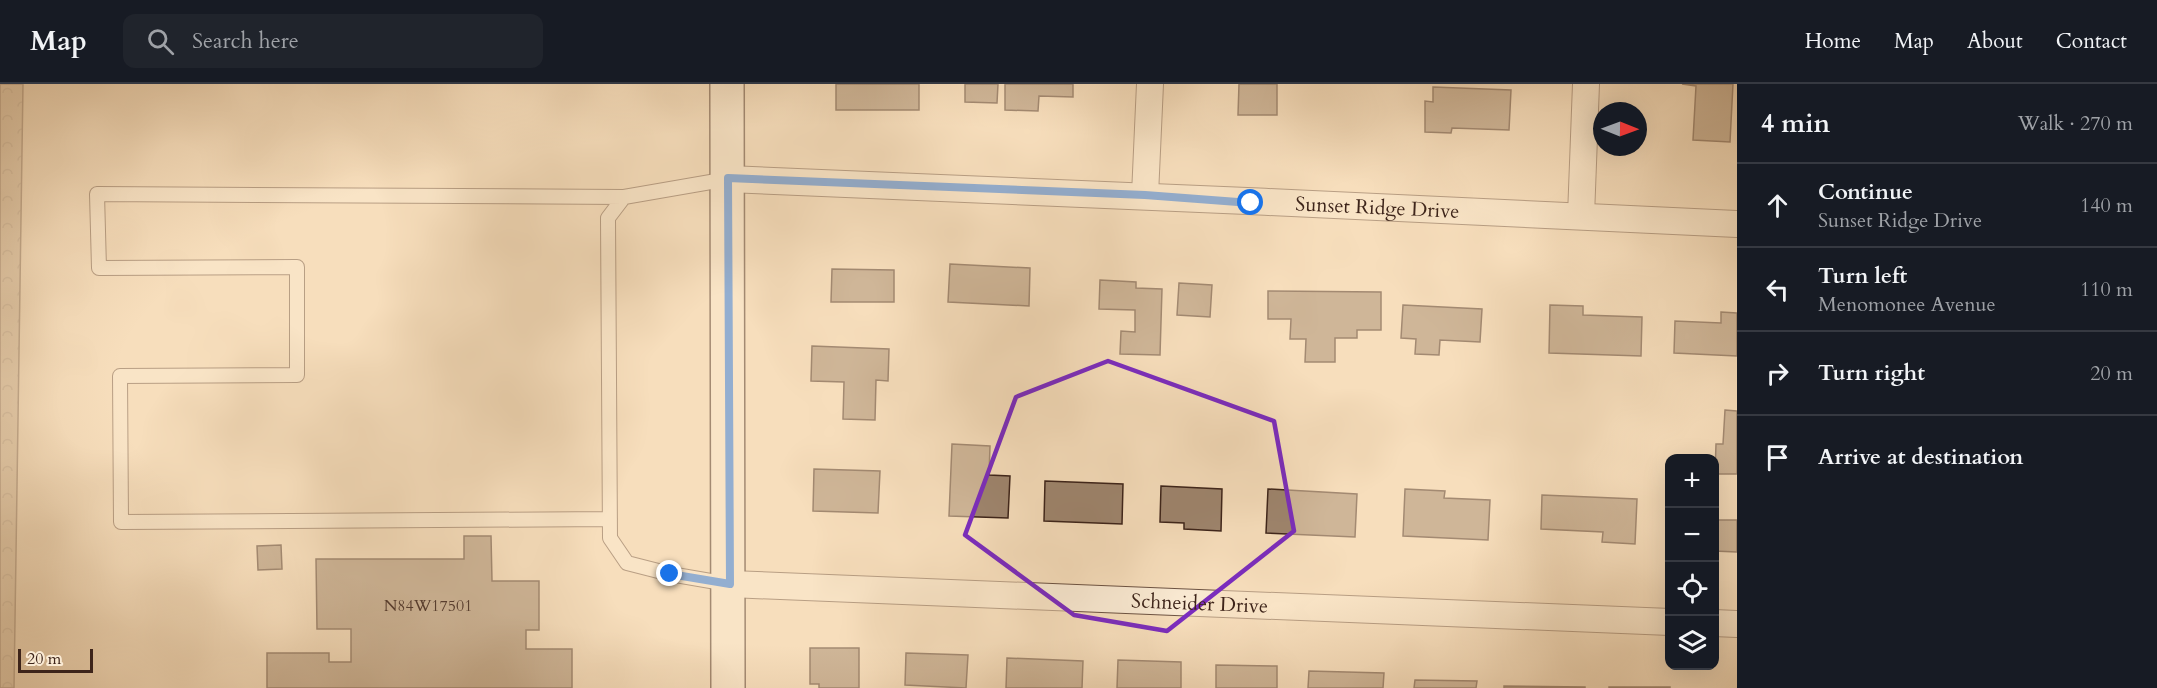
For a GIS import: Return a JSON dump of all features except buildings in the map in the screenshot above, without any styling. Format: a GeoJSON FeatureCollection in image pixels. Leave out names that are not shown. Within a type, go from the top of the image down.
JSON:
{"type":"FeatureCollection","features":[{"type":"Feature","properties":{"kind":"street"},"geometry":{"type":"LineString","coordinates":[[727,84],[730,584],[728,688]]}},
{"type":"Feature","properties":{"kind":"street"},"geometry":{"type":"LineString","coordinates":[[1145,195],[1150,84]]}},
{"type":"Feature","properties":{"kind":"street"},"geometry":{"type":"LineString","coordinates":[[1581,216],[1586,84]]}},
{"type":"Feature","properties":{"kind":"street","name":"Sunset Ridge Drive"},"geometry":{"type":"LineString","coordinates":[[728,178],[1145,195],[1251,203],[1737,224]]}},
{"type":"Feature","properties":{"kind":"street","name":"Schneider Drive"},"geometry":{"type":"LineString","coordinates":[[730,584],[1665,621]]}},
{"type":"Feature","properties":{"kind":"street"},"geometry":{"type":"LineString","coordinates":[[1719,623],[1737,624]]}},
{"type":"Feature","properties":{"kind":"lane"},"geometry":{"type":"LineString","coordinates":[[610,519],[121,522],[120,376],[297,375],[297,267],[99,268],[97,194],[624,197],[728,178]]}},
{"type":"Feature","properties":{"kind":"lane"},"geometry":{"type":"LineString","coordinates":[[624,197],[608,218],[610,538],[627,563],[670,574],[730,584]]}},
{"type":"Feature","properties":{"kind":"highlighted area"},"geometry":{"type":"Polygon","coordinates":[[[1108,361],[1274,421],[1294,531],[1167,631],[1074,615],[965,535],[1016,397],[1108,361]]]}},
{"type":"Feature","properties":{"kind":"green space"},"geometry":{"type":"Polygon","coordinates":[[[0,84],[23,84],[14,688],[0,688],[0,84]]]}},
{"type":"Feature","properties":{"kind":"route"},"geometry":{"type":"LineString","coordinates":[[670,574],[730,584],[728,178],[1145,195],[1251,203]]}}]}
